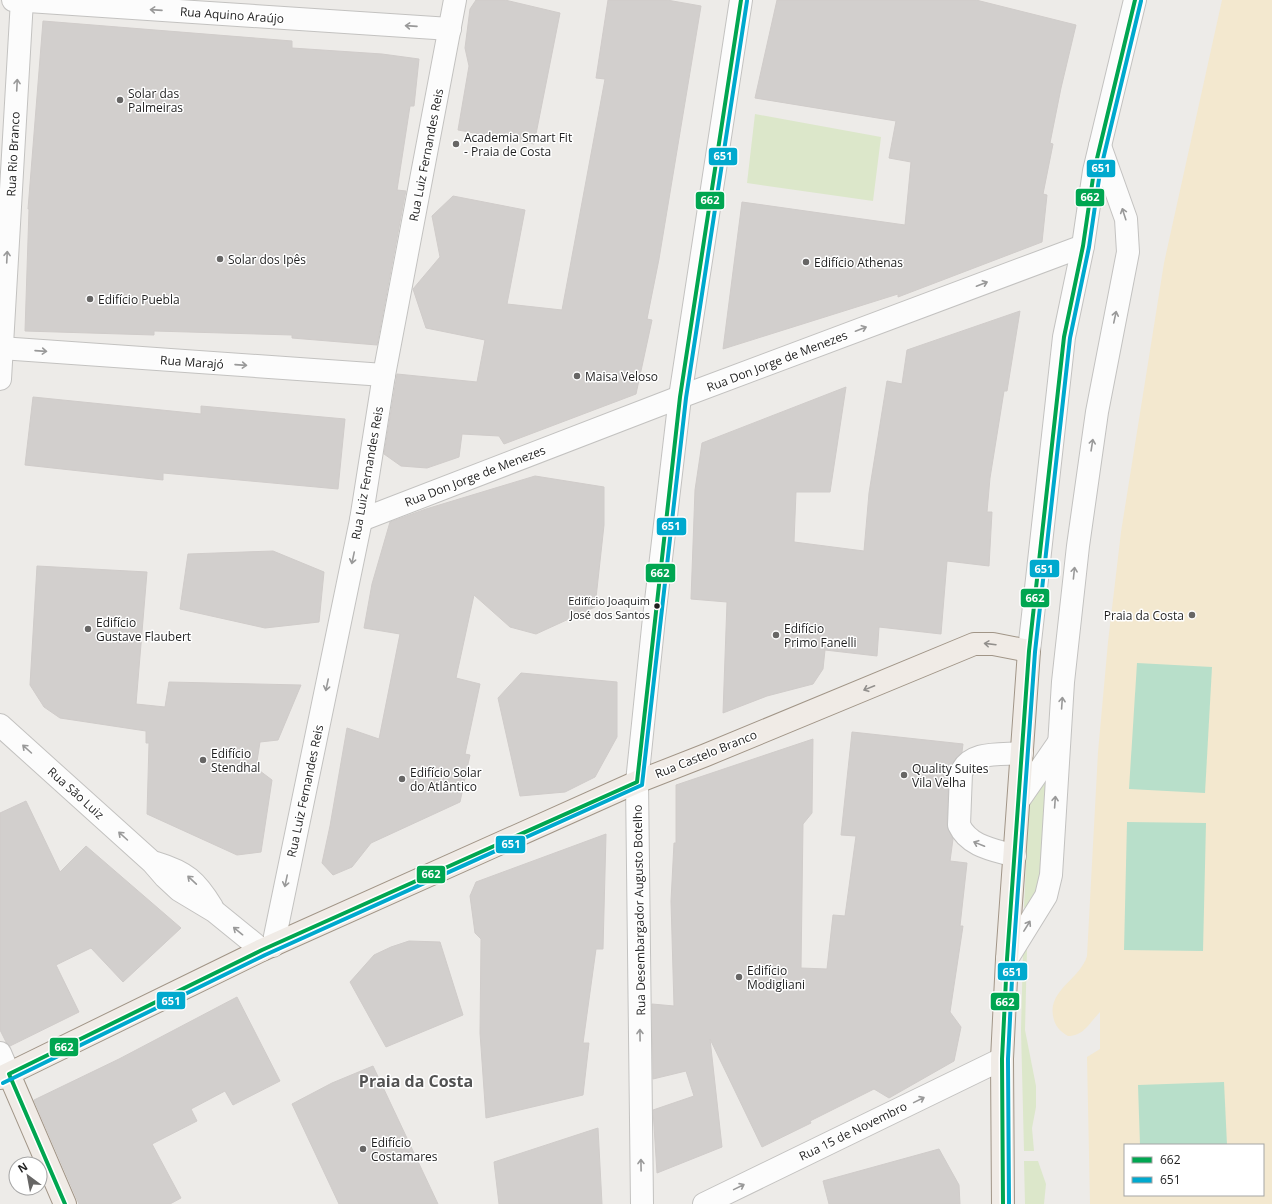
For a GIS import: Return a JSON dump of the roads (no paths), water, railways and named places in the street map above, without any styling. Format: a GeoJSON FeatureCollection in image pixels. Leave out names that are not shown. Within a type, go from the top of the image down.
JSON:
{"type":"FeatureCollection","features":[{"type":"Feature","properties":{"kind":"main road","name":"Rua Castelo Branco"},"geometry":{"type":"LineString","coordinates":[[5,1076],[268,948],[637,782],[974,644],[993,644],[1029,651]]}},
{"type":"Feature","properties":{"kind":"main road"},"geometry":{"type":"LineString","coordinates":[[1003,1204],[1002,1059],[1007,959],[1029,651]]}},
{"type":"Feature","properties":{"kind":"main road"},"geometry":{"type":"LineString","coordinates":[[5,1076],[65,1204]]}},
{"type":"Feature","properties":{"kind":"street","name":"Rua Aquino Araújo"},"geometry":{"type":"LineString","coordinates":[[19,0],[450,29]]}},
{"type":"Feature","properties":{"kind":"street","name":"Rua Rio Branco"},"geometry":{"type":"LineString","coordinates":[[0,379],[19,0]]}},
{"type":"Feature","properties":{"kind":"street","name":"Rua Luiz Fernandes Reis"},"geometry":{"type":"LineString","coordinates":[[268,948],[360,520],[384,375],[455,0]]}},
{"type":"Feature","properties":{"kind":"street","name":"Rua Desembargador Augusto Botelho"},"geometry":{"type":"LineString","coordinates":[[642,1204],[637,782],[654,618],[680,397],[741,0]]}},
{"type":"Feature","properties":{"kind":"street"},"geometry":{"type":"LineString","coordinates":[[1029,651],[1064,337],[1083,246],[1094,171],[1135,0]]}},
{"type":"Feature","properties":{"kind":"street"},"geometry":{"type":"LineString","coordinates":[[1007,959],[1046,896],[1048,886],[1070,614],[1087,479],[1109,345],[1128,252],[1126,219],[1100,146]]}},
{"type":"Feature","properties":{"kind":"street","name":"Rua Don Jorge de Menezes"},"geometry":{"type":"LineString","coordinates":[[360,520],[680,397],[1083,246]]}},
{"type":"Feature","properties":{"kind":"street","name":"Rua Marajó"},"geometry":{"type":"LineString","coordinates":[[1,348],[384,375]]}},
{"type":"Feature","properties":{"kind":"street","name":"Rua São Luiz"},"geometry":{"type":"LineString","coordinates":[[0,724],[152,862],[165,878],[179,890],[268,948]]}},
{"type":"Feature","properties":{"kind":"street"},"geometry":{"type":"LineString","coordinates":[[1019,800],[1059,742]]}},
{"type":"Feature","properties":{"kind":"street"},"geometry":{"type":"LineString","coordinates":[[1015,856],[975,843],[962,831],[959,825],[961,773],[964,767],[973,758],[1022,753]]}},
{"type":"Feature","properties":{"kind":"street"},"geometry":{"type":"LineString","coordinates":[[0,1053],[5,1076]]}},
{"type":"Feature","properties":{"kind":"street","name":"Rua 15 de Novembro"},"geometry":{"type":"LineString","coordinates":[[704,1204],[1002,1059]]}},
{"type":"Feature","properties":{"kind":"place","name":"Solar das Palmeiras"},"geometry":{"type":"Point","coordinates":[120,100]}},
{"type":"Feature","properties":{"kind":"place","name":"Academia Smart Fit - Praia de Costa"},"geometry":{"type":"Point","coordinates":[456,144]}},
{"type":"Feature","properties":{"kind":"place","name":"Solar dos Ipês"},"geometry":{"type":"Point","coordinates":[220,259]}},
{"type":"Feature","properties":{"kind":"place","name":"Edifício Athenas"},"geometry":{"type":"Point","coordinates":[806,262]}},
{"type":"Feature","properties":{"kind":"place","name":"Edifício Puebla"},"geometry":{"type":"Point","coordinates":[90,299]}},
{"type":"Feature","properties":{"kind":"place","name":"Maisa Veloso"},"geometry":{"type":"Point","coordinates":[577,376]}},
{"type":"Feature","properties":{"kind":"place","name":"Edifício Joaquim José dos Santos"},"geometry":{"type":"Point","coordinates":[657,606]}},
{"type":"Feature","properties":{"kind":"place","name":"Praia da Costa"},"geometry":{"type":"Point","coordinates":[1192,615]}},
{"type":"Feature","properties":{"kind":"place","name":"Edifício Gustave Flaubert"},"geometry":{"type":"Point","coordinates":[88,629]}},
{"type":"Feature","properties":{"kind":"place","name":"Edifício Primo Fanelli"},"geometry":{"type":"Point","coordinates":[776,635]}},
{"type":"Feature","properties":{"kind":"place","name":"Edifício Stendhal"},"geometry":{"type":"Point","coordinates":[203,760]}},
{"type":"Feature","properties":{"kind":"place","name":"Quality Suites Vila Velha"},"geometry":{"type":"Point","coordinates":[904,775]}},
{"type":"Feature","properties":{"kind":"place","name":"Edifício Solar do Atlântico"},"geometry":{"type":"Point","coordinates":[402,779]}},
{"type":"Feature","properties":{"kind":"place","name":"Edifício Modigliani"},"geometry":{"type":"Point","coordinates":[739,977]}},
{"type":"Feature","properties":{"kind":"place","name":"Edifício Costamares"},"geometry":{"type":"Point","coordinates":[363,1149]}},
{"type":"Feature","properties":{"kind":"district","name":"Praia da Costa"},"geometry":{"type":"Point","coordinates":[416,1081]}}]}
